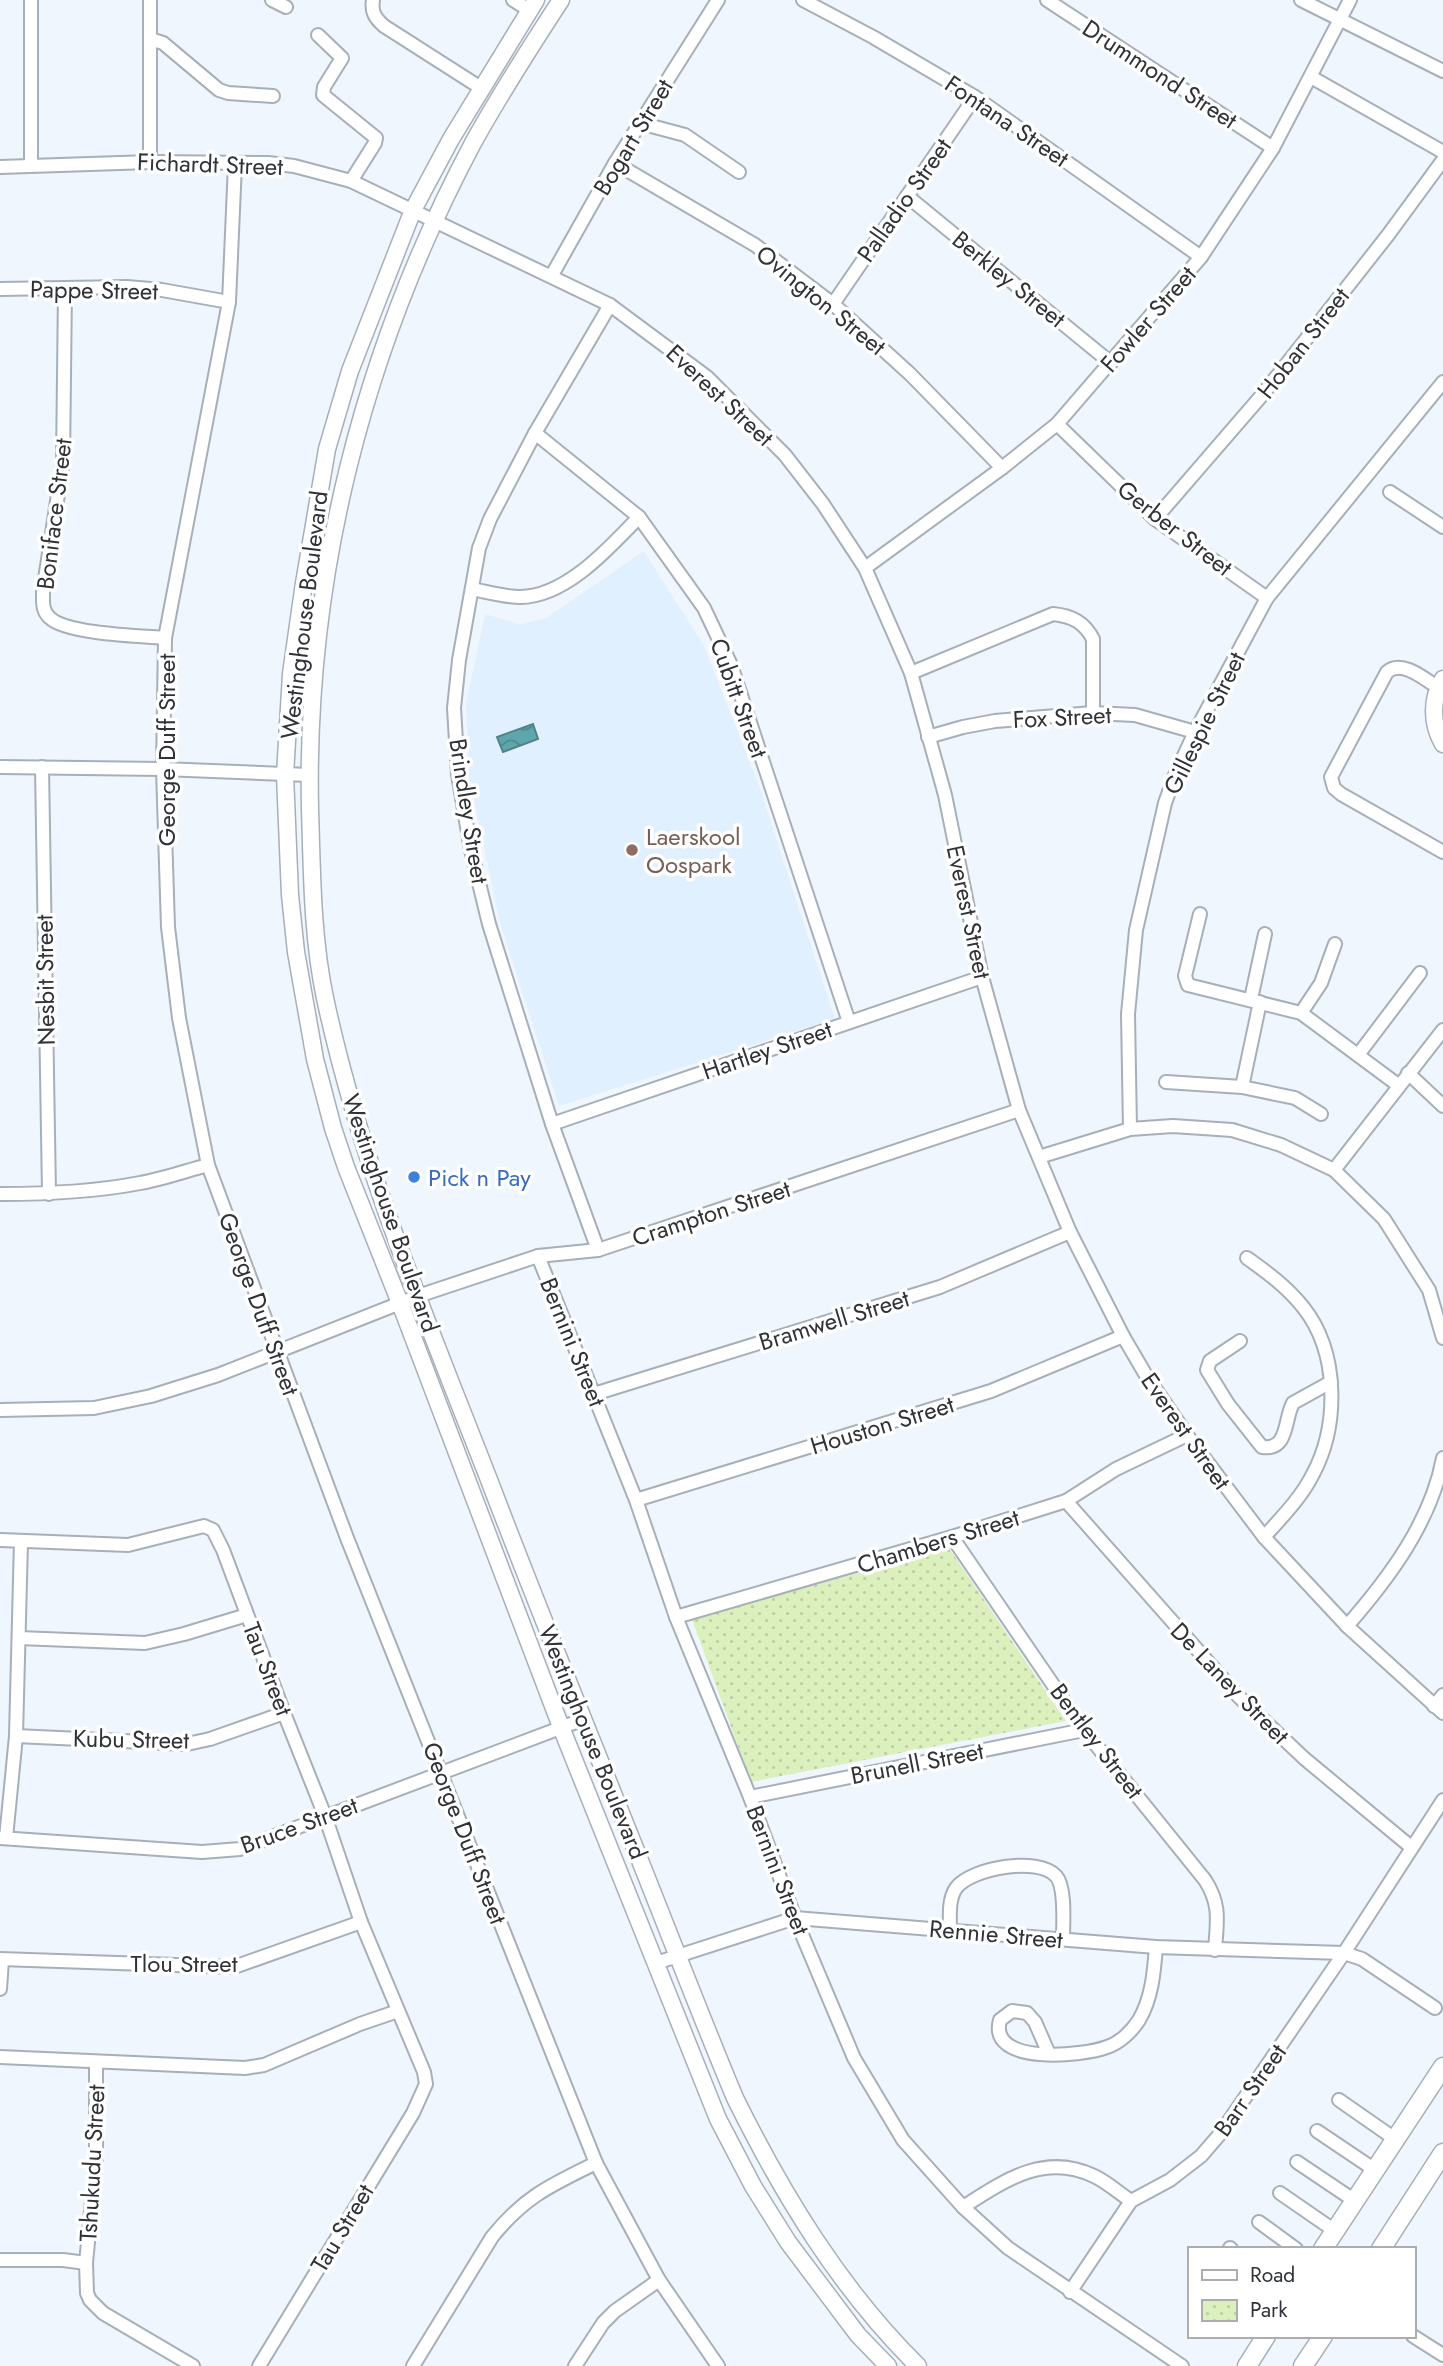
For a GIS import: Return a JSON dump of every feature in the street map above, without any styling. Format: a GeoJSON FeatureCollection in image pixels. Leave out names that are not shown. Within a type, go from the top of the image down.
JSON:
{"type":"FeatureCollection","features":[{"type":"Feature","properties":{"kind":"main road"},"geometry":{"type":"LineString","coordinates":[[1324,2247],[1443,2067]]}},
{"type":"Feature","properties":{"kind":"main road"},"geometry":{"type":"LineString","coordinates":[[1382,2247],[1443,2153]]}},
{"type":"Feature","properties":{"kind":"main road"},"geometry":{"type":"LineString","coordinates":[[1247,2366],[1265,2338]]}},
{"type":"Feature","properties":{"kind":"main road"},"geometry":{"type":"LineString","coordinates":[[1304,2366],[1322,2338]]}},
{"type":"Feature","properties":{"kind":"street"},"geometry":{"type":"LineString","coordinates":[[31,0],[31,164]]}},
{"type":"Feature","properties":{"kind":"street"},"geometry":{"type":"LineString","coordinates":[[150,0],[150,162]]}},
{"type":"Feature","properties":{"kind":"street"},"geometry":{"type":"LineString","coordinates":[[272,0],[286,8]]}},
{"type":"Feature","properties":{"kind":"street"},"geometry":{"type":"LineString","coordinates":[[373,0],[372,11],[384,26],[481,88]]}},
{"type":"Feature","properties":{"kind":"street"},"geometry":{"type":"LineString","coordinates":[[513,0],[532,5]]}},
{"type":"Feature","properties":{"kind":"street","name":"Westinghouse Boulevard"},"geometry":{"type":"LineString","coordinates":[[561,0],[477,137],[435,221],[383,348],[358,426],[339,503],[320,608],[314,661],[309,775],[314,902],[325,996],[362,1143],[384,1208],[735,2098],[767,2162],[823,2253],[897,2345],[918,2366]]}},
{"type":"Feature","properties":{"kind":"street","name":"Bogart Street"},"geometry":{"type":"LineString","coordinates":[[552,275],[615,163],[718,0]]}},
{"type":"Feature","properties":{"kind":"street","name":"Fontana Street"},"geometry":{"type":"LineString","coordinates":[[803,0],[873,37],[975,97],[1201,257]]}},
{"type":"Feature","properties":{"kind":"street","name":"Drummond Street"},"geometry":{"type":"LineString","coordinates":[[1046,0],[1273,148]]}},
{"type":"Feature","properties":{"kind":"street"},"geometry":{"type":"LineString","coordinates":[[1301,0],[1443,71]]}},
{"type":"Feature","properties":{"kind":"street","name":"Fowler Street"},"geometry":{"type":"LineString","coordinates":[[865,568],[1002,468],[1057,424],[1111,363],[1201,257],[1273,148],[1350,0]]}},
{"type":"Feature","properties":{"kind":"street","name":"Westinghouse Boulevard"},"geometry":{"type":"LineString","coordinates":[[532,5],[481,88],[413,210],[350,371],[327,449],[291,674],[285,775],[290,894],[299,973],[315,1059],[344,1159],[561,1727],[718,2119],[753,2186],[796,2252],[858,2335],[888,2366]]}},
{"type":"Feature","properties":{"kind":"street"},"geometry":{"type":"LineString","coordinates":[[318,35],[342,58],[324,87],[323,95],[376,138],[376,144],[351,181]]}},
{"type":"Feature","properties":{"kind":"street"},"geometry":{"type":"LineString","coordinates":[[150,39],[163,43],[219,90],[273,96]]}},
{"type":"Feature","properties":{"kind":"street"},"geometry":{"type":"LineString","coordinates":[[1311,78],[1443,152]]}},
{"type":"Feature","properties":{"kind":"street","name":"Palladio Street"},"geometry":{"type":"LineString","coordinates":[[833,304],[975,97]]}},
{"type":"Feature","properties":{"kind":"street"},"geometry":{"type":"LineString","coordinates":[[640,124],[685,135],[739,172]]}},
{"type":"Feature","properties":{"kind":"street","name":"Hoban Street"},"geometry":{"type":"LineString","coordinates":[[1155,519],[1263,394],[1388,235],[1443,160]]}},
{"type":"Feature","properties":{"kind":"street","name":"Fichardt Street"},"geometry":{"type":"LineString","coordinates":[[0,167],[150,162],[268,163],[294,166],[351,181],[413,210]]}},
{"type":"Feature","properties":{"kind":"street","name":"Ovington Street"},"geometry":{"type":"LineString","coordinates":[[615,163],[755,245],[833,304],[910,374],[1002,468]]}},
{"type":"Feature","properties":{"kind":"street","name":"George Duff Street"},"geometry":{"type":"LineString","coordinates":[[235,164],[229,302],[165,638],[163,769],[169,939],[179,1018],[208,1165],[347,1538],[596,2163],[659,2280],[718,2366]]}},
{"type":"Feature","properties":{"kind":"street","name":"Berkley Street"},"geometry":{"type":"LineString","coordinates":[[907,196],[1111,363]]}},
{"type":"Feature","properties":{"kind":"street","name":"Everest Street"},"geometry":{"type":"LineString","coordinates":[[413,210],[610,304],[674,349],[739,406],[785,456],[865,568],[911,673],[945,795],[982,977],[1019,1110],[1070,1233],[1147,1377],[1187,1435],[1264,1536],[1347,1626],[1438,1710]]}},
{"type":"Feature","properties":{"kind":"street","name":"Pappe Street"},"geometry":{"type":"LineString","coordinates":[[0,289],[127,287],[162,290],[229,302]]}},
{"type":"Feature","properties":{"kind":"street","name":"Boniface Street"},"geometry":{"type":"LineString","coordinates":[[65,289],[63,462],[43,593],[43,609],[51,619],[77,629],[165,638]]}},
{"type":"Feature","properties":{"kind":"street","name":"Brindley Street"},"geometry":{"type":"LineString","coordinates":[[598,1250],[552,1124],[489,924],[471,850],[458,775],[454,708],[459,660],[479,548],[490,519],[535,433],[610,304]]}},
{"type":"Feature","properties":{"kind":"street","name":"Gillespie Street"},"geometry":{"type":"LineString","coordinates":[[1130,1129],[1128,1014],[1136,930],[1165,803],[1195,732],[1267,598],[1443,382]]}},
{"type":"Feature","properties":{"kind":"street","name":"Gerber Street"},"geometry":{"type":"LineString","coordinates":[[1057,424],[1155,519],[1267,598]]}},
{"type":"Feature","properties":{"kind":"street","name":"Cubitt Street"},"geometry":{"type":"LineString","coordinates":[[535,433],[639,517],[704,608],[731,664],[849,1022]]}},
{"type":"Feature","properties":{"kind":"street"},"geometry":{"type":"LineString","coordinates":[[1390,492],[1443,527]]}},
{"type":"Feature","properties":{"kind":"street"},"geometry":{"type":"LineString","coordinates":[[472,589],[520,597],[536,596],[551,590],[602,556],[639,517]]}},
{"type":"Feature","properties":{"kind":"street"},"geometry":{"type":"LineString","coordinates":[[911,673],[1053,614],[1066,615],[1078,620],[1088,629],[1093,639],[1093,713]]}},
{"type":"Feature","properties":{"kind":"street"},"geometry":{"type":"LineString","coordinates":[[1443,744],[1435,721],[1434,704],[1441,686],[1403,667],[1393,667],[1387,672],[1370,702],[1331,777],[1334,788],[1341,794],[1443,852]]}},
{"type":"Feature","properties":{"kind":"street","name":"Fox Street"},"geometry":{"type":"LineString","coordinates":[[928,737],[995,721],[1093,713],[1135,715],[1195,732]]}},
{"type":"Feature","properties":{"kind":"street"},"geometry":{"type":"LineString","coordinates":[[0,767],[163,769],[309,775]]}},
{"type":"Feature","properties":{"kind":"street","name":"Nesbit Street"},"geometry":{"type":"LineString","coordinates":[[42,767],[49,1194]]}},
{"type":"Feature","properties":{"kind":"street"},"geometry":{"type":"LineString","coordinates":[[1200,914],[1185,976],[1191,986],[1301,1013],[1398,1085]]}},
{"type":"Feature","properties":{"kind":"street"},"geometry":{"type":"LineString","coordinates":[[1241,1087],[1265,934]]}},
{"type":"Feature","properties":{"kind":"street"},"geometry":{"type":"LineString","coordinates":[[1301,1013],[1321,983],[1335,944]]}},
{"type":"Feature","properties":{"kind":"street"},"geometry":{"type":"LineString","coordinates":[[1358,1055],[1420,973]]}},
{"type":"Feature","properties":{"kind":"street","name":"Hartley Street"},"geometry":{"type":"LineString","coordinates":[[552,1124],[982,977]]}},
{"type":"Feature","properties":{"kind":"street"},"geometry":{"type":"LineString","coordinates":[[1334,1170],[1443,1030]]}},
{"type":"Feature","properties":{"kind":"street"},"geometry":{"type":"LineString","coordinates":[[1408,1073],[1443,1107]]}},
{"type":"Feature","properties":{"kind":"street"},"geometry":{"type":"LineString","coordinates":[[1166,1082],[1241,1087],[1295,1098],[1321,1114]]}},
{"type":"Feature","properties":{"kind":"street","name":"Crampton Street"},"geometry":{"type":"LineString","coordinates":[[0,1410],[94,1408],[119,1404],[218,1375],[418,1296],[538,1256],[598,1250],[1019,1110]]}},
{"type":"Feature","properties":{"kind":"street"},"geometry":{"type":"LineString","coordinates":[[1039,1157],[1130,1129],[1173,1126],[1233,1130],[1281,1145],[1334,1170],[1384,1219],[1429,1290],[1443,1338]]}},
{"type":"Feature","properties":{"kind":"street"},"geometry":{"type":"LineString","coordinates":[[0,1194],[49,1194],[142,1183],[208,1165]]}},
{"type":"Feature","properties":{"kind":"street","name":"Bramwell Street"},"geometry":{"type":"LineString","coordinates":[[594,1394],[940,1287],[1070,1233]]}},
{"type":"Feature","properties":{"kind":"street","name":"Bernini Street"},"geometry":{"type":"LineString","coordinates":[[538,1256],[636,1500],[676,1617],[750,1797],[795,1918],[854,2058],[903,2140],[962,2207],[1007,2248],[1182,2366]]}},
{"type":"Feature","properties":{"kind":"street"},"geometry":{"type":"LineString","coordinates":[[1247,1258],[1282,1283],[1305,1309],[1323,1344],[1331,1382],[1331,1420],[1326,1446],[1297,1500],[1264,1536]]}},
{"type":"Feature","properties":{"kind":"street","name":"Houston Street"},"geometry":{"type":"LineString","coordinates":[[636,1500],[990,1391],[1123,1336]]}},
{"type":"Feature","properties":{"kind":"street"},"geometry":{"type":"LineString","coordinates":[[1240,1341],[1210,1361],[1207,1370],[1228,1404],[1262,1447],[1274,1447],[1280,1443],[1293,1403],[1331,1382]]}},
{"type":"Feature","properties":{"kind":"street","name":"Chambers Street"},"geometry":{"type":"LineString","coordinates":[[676,1617],[1066,1501],[1116,1469],[1187,1435]]}},
{"type":"Feature","properties":{"kind":"street"},"geometry":{"type":"LineString","coordinates":[[1347,1626],[1367,1604],[1414,1535],[1434,1493],[1443,1458]]}},
{"type":"Feature","properties":{"kind":"street","name":"De Laney Street"},"geometry":{"type":"LineString","coordinates":[[1066,1501],[1240,1697],[1305,1759],[1411,1847]]}},
{"type":"Feature","properties":{"kind":"street","name":"Tau Street"},"geometry":{"type":"LineString","coordinates":[[0,1540],[128,1545],[209,1527],[220,1542],[325,1816],[360,1922],[424,2072],[426,2084],[423,2093],[259,2366]]}},
{"type":"Feature","properties":{"kind":"street","name":"Bentley Street"},"geometry":{"type":"LineString","coordinates":[[952,1537],[1084,1730],[1212,1892],[1218,1914],[1215,1950]]}},
{"type":"Feature","properties":{"kind":"street"},"geometry":{"type":"LineString","coordinates":[[3,1838],[16,1735],[21,1541]]}},
{"type":"Feature","properties":{"kind":"street"},"geometry":{"type":"LineString","coordinates":[[19,1637],[145,1643],[247,1615]]}},
{"type":"Feature","properties":{"kind":"street"},"geometry":{"type":"LineString","coordinates":[[1438,1710],[1443,1695]]}},
{"type":"Feature","properties":{"kind":"street","name":"Kubu Street"},"geometry":{"type":"LineString","coordinates":[[16,1735],[187,1744],[210,1739],[284,1713]]}},
{"type":"Feature","properties":{"kind":"street","name":"Bruce Street"},"geometry":{"type":"LineString","coordinates":[[3,1838],[219,1852],[266,1840],[584,1719]]}},
{"type":"Feature","properties":{"kind":"street","name":"Brunell Street"},"geometry":{"type":"LineString","coordinates":[[750,1797],[1084,1730]]}},
{"type":"Feature","properties":{"kind":"street","name":"Barr Street"},"geometry":{"type":"LineString","coordinates":[[1070,2292],[1131,2201],[1170,2180],[1202,2156],[1220,2134],[1344,1953],[1443,1800]]}},
{"type":"Feature","properties":{"kind":"street"},"geometry":{"type":"LineString","coordinates":[[950,1930],[951,1899],[958,1885],[1000,1867],[1021,1866],[1041,1868],[1050,1872],[1059,1882],[1063,1908],[1063,1939]]}},
{"type":"Feature","properties":{"kind":"street","name":"Rennie Street"},"geometry":{"type":"LineString","coordinates":[[656,1963],[795,1918],[1156,1947],[1344,1953]]}},
{"type":"Feature","properties":{"kind":"street","name":"Tlou Street"},"geometry":{"type":"LineString","coordinates":[[1,1960],[234,1967],[360,1922]]}},
{"type":"Feature","properties":{"kind":"street"},"geometry":{"type":"LineString","coordinates":[[1049,2054],[1109,2047],[1126,2036],[1139,2021],[1146,2006],[1153,1981],[1156,1947]]}},
{"type":"Feature","properties":{"kind":"street"},"geometry":{"type":"LineString","coordinates":[[1344,1953],[1362,1959],[1434,2008]]}},
{"type":"Feature","properties":{"kind":"street"},"geometry":{"type":"LineString","coordinates":[[0,1989],[1,1960]]}},
{"type":"Feature","properties":{"kind":"street"},"geometry":{"type":"LineString","coordinates":[[0,2043],[0,2056],[96,2063],[245,2068],[264,2065],[360,2024],[398,2011]]}},
{"type":"Feature","properties":{"kind":"street","name":"Tshukudu Street"},"geometry":{"type":"LineString","coordinates":[[96,2063],[96,2158],[86,2263],[87,2293],[97,2308],[193,2366]]}},
{"type":"Feature","properties":{"kind":"street"},"geometry":{"type":"LineString","coordinates":[[1339,2100],[1395,2139]]}},
{"type":"Feature","properties":{"kind":"street"},"geometry":{"type":"LineString","coordinates":[[1317,2131],[1375,2170]]}},
{"type":"Feature","properties":{"kind":"street"},"geometry":{"type":"LineString","coordinates":[[1297,2162],[1355,2201]]}},
{"type":"Feature","properties":{"kind":"street"},"geometry":{"type":"LineString","coordinates":[[413,2366],[492,2237],[505,2221],[540,2190],[596,2163]]}},
{"type":"Feature","properties":{"kind":"street"},"geometry":{"type":"LineString","coordinates":[[962,2207],[1021,2174],[1052,2166],[1094,2176],[1131,2201]]}},
{"type":"Feature","properties":{"kind":"street"},"geometry":{"type":"LineString","coordinates":[[1280,2193],[1335,2231]]}},
{"type":"Feature","properties":{"kind":"street"},"geometry":{"type":"LineString","coordinates":[[1259,2222],[1293,2247]]}},
{"type":"Feature","properties":{"kind":"street"},"geometry":{"type":"LineString","coordinates":[[0,2260],[63,2260],[86,2263]]}},
{"type":"Feature","properties":{"kind":"street"},"geometry":{"type":"LineString","coordinates":[[575,2366],[597,2332],[615,2311],[659,2280]]}},
{"type":"Feature","properties":{"kind":"street"},"geometry":{"type":"LineString","coordinates":[[1415,2337],[1443,2356]]}},
{"type":"Feature","properties":{"kind":"shaded area","name":"Laerskool Oospark"},"geometry":{"type":"Polygon","coordinates":[[[644,551],[704,646],[759,786],[835,1019],[559,1106],[500,923],[469,776],[466,704],[485,614],[520,624],[546,618],[644,551]]]}},
{"type":"Feature","properties":{"kind":"green space"},"geometry":{"type":"Polygon","coordinates":[[[949,1548],[1066,1721],[751,1782],[692,1619],[949,1548]]]}},
{"type":"Feature","properties":{"kind":"water"},"geometry":{"type":"Polygon","coordinates":[[[533,724],[538,739],[503,752],[497,737],[533,724]]]}},
{"type":"Feature","properties":{"kind":"place","name":"Laerskool Oospark"},"geometry":{"type":"Point","coordinates":[632,850]}},
{"type":"Feature","properties":{"kind":"place","name":"Pick n Pay"},"geometry":{"type":"Point","coordinates":[414,1177]}}]}
